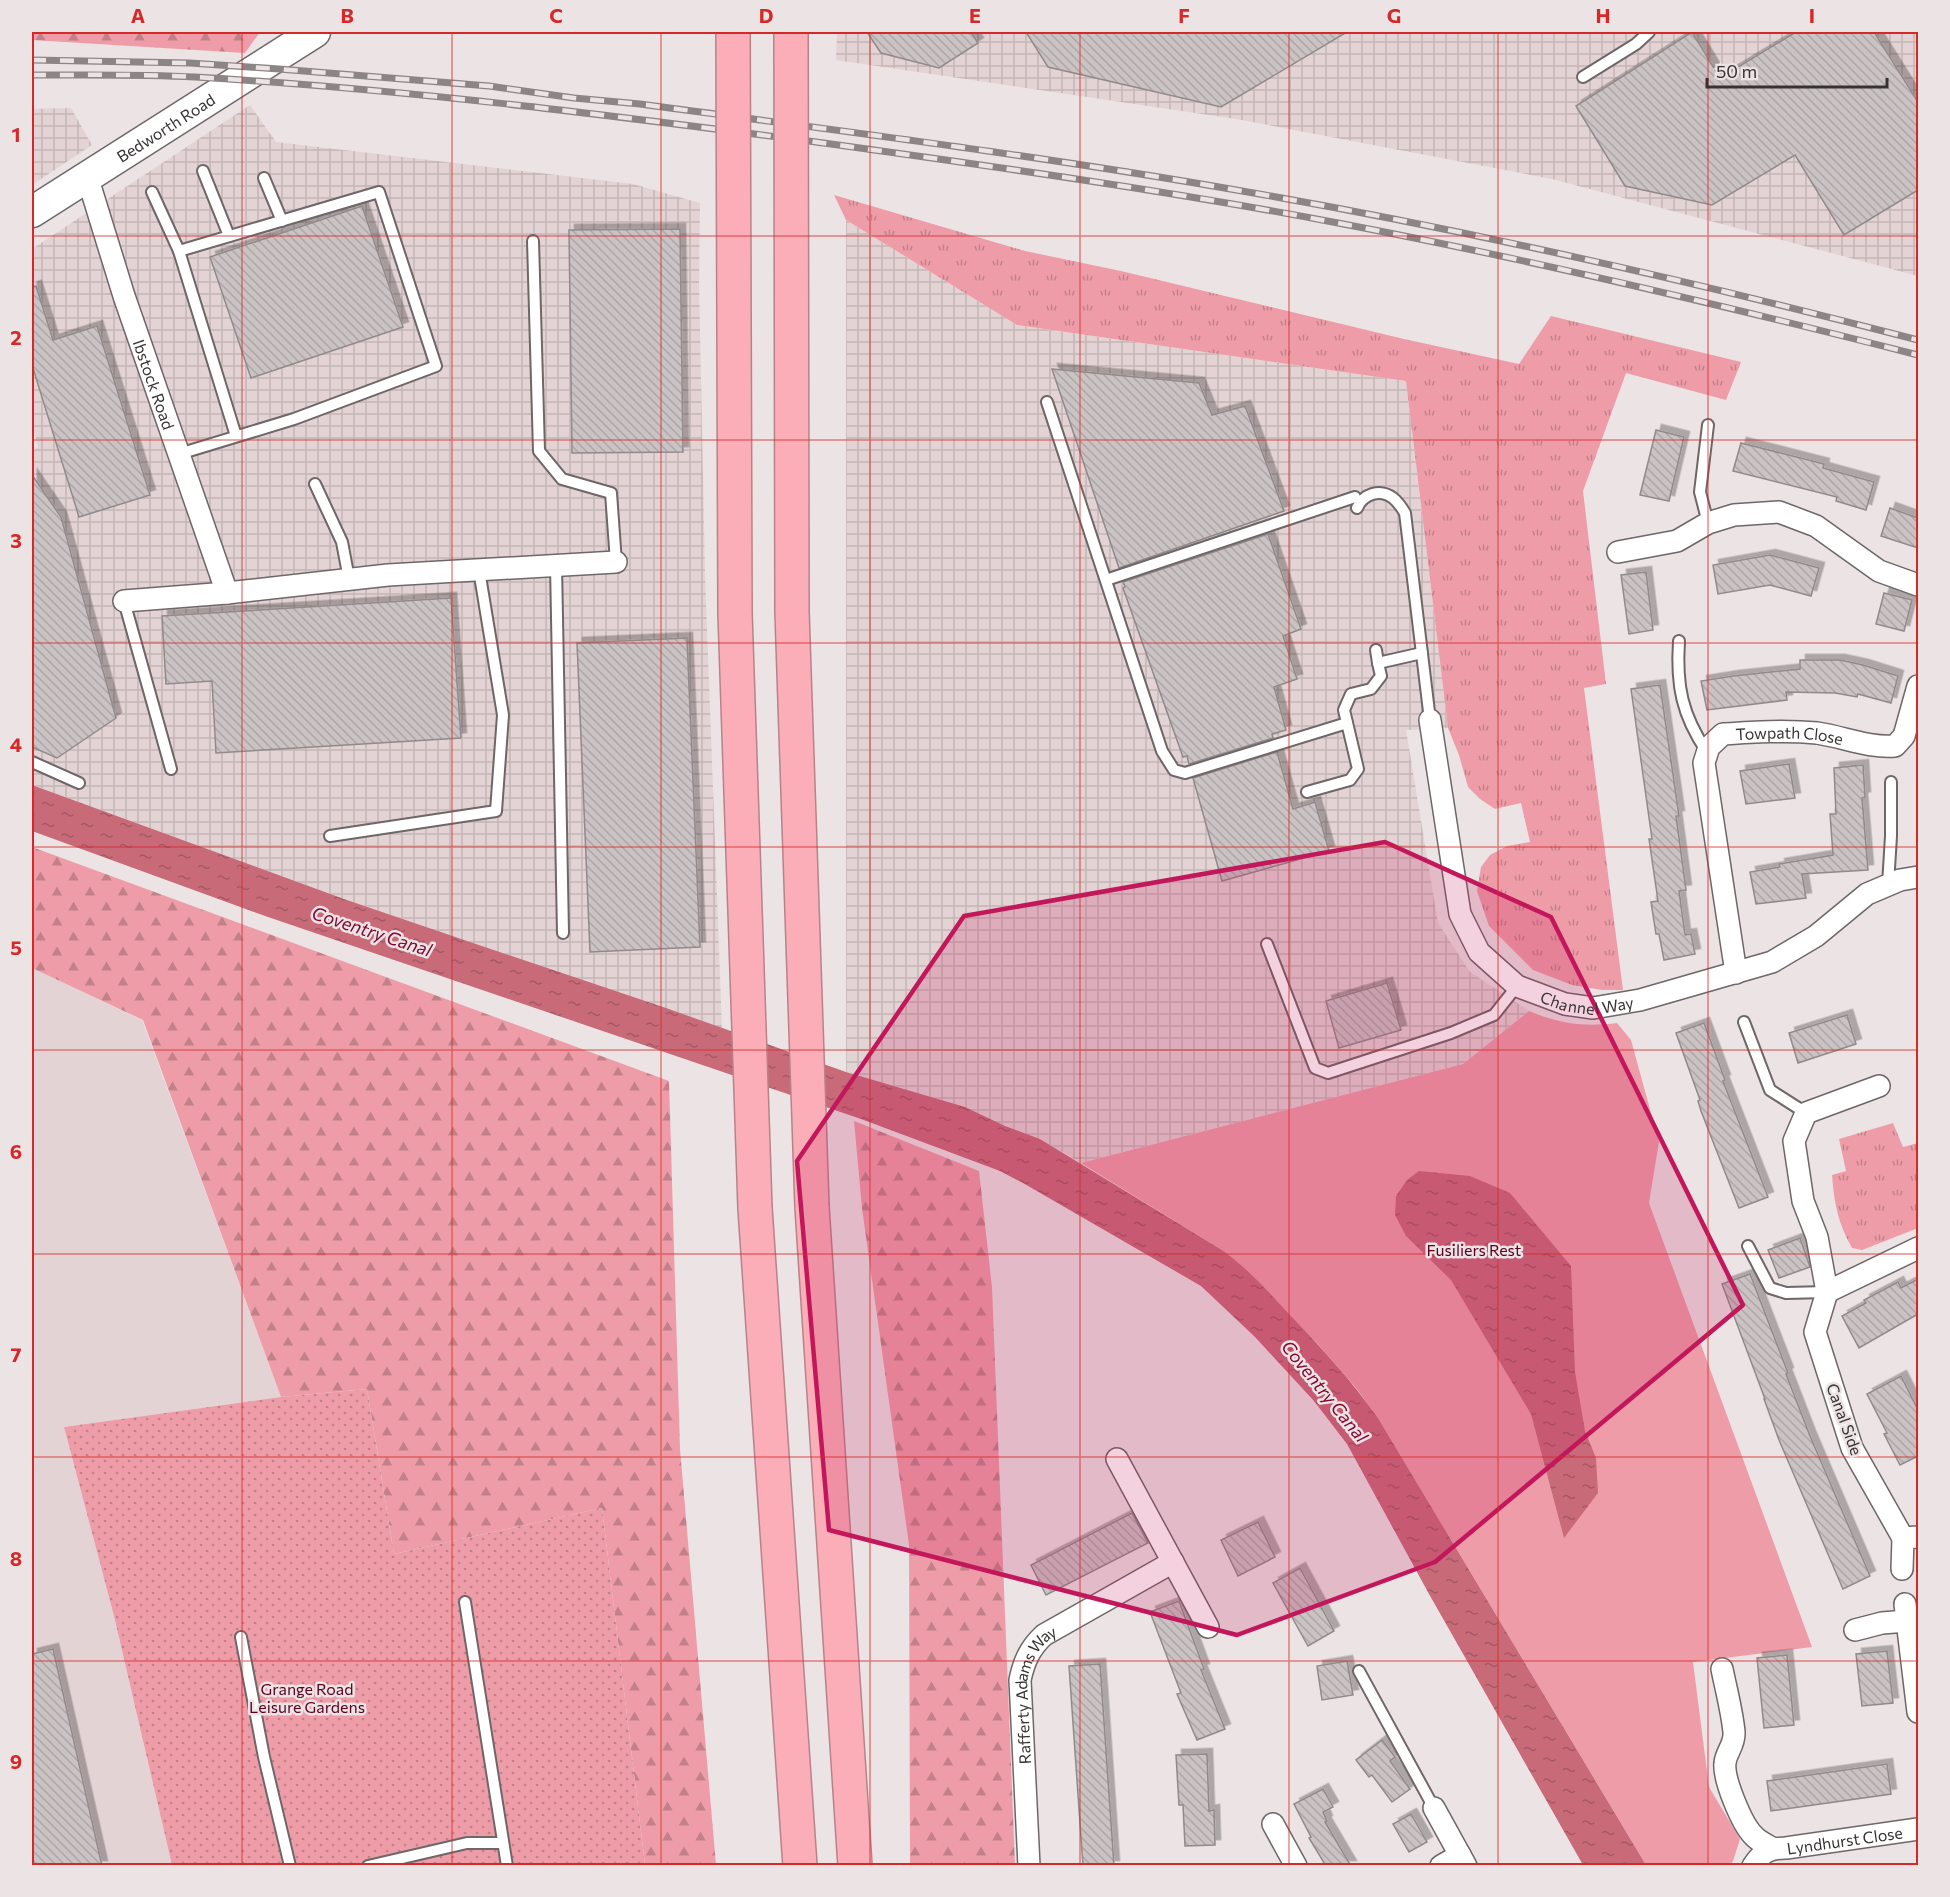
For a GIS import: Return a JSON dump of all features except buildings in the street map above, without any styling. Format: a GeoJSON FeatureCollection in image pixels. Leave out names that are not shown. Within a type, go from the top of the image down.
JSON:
{"type":"FeatureCollection","features":[{"type":"Feature","properties":{"kind":"highway"},"geometry":{"type":"LineString","coordinates":[[733,32],[735,613],[755,1208],[800,1866]]}},
{"type":"Feature","properties":{"kind":"highway"},"geometry":{"type":"LineString","coordinates":[[791,32],[792,612],[812,1207],[855,1866]]}},
{"type":"Feature","properties":{"kind":"main road","name":"Bedworth Road"},"geometry":{"type":"LineString","coordinates":[[32,212],[305,35]]}},
{"type":"Feature","properties":{"kind":"street","name":"Ibstock Road"},"geometry":{"type":"LineString","coordinates":[[87,176],[124,296],[227,593]]}},
{"type":"Feature","properties":{"kind":"street"},"geometry":{"type":"LineString","coordinates":[[1618,552],[1677,541],[1708,523],[1734,515],[1779,512],[1816,526],[1879,571],[1918,585]]}},
{"type":"Feature","properties":{"kind":"street"},"geometry":{"type":"LineString","coordinates":[[124,601],[227,593],[388,575],[616,562]]}},
{"type":"Feature","properties":{"kind":"street","name":"Towpath Close"},"geometry":{"type":"LineString","coordinates":[[1707,752],[1709,747],[1723,734],[1782,730],[1819,734],[1878,747],[1895,746],[1904,736],[1918,686]]}},
{"type":"Feature","properties":{"kind":"street","name":"Channel Way"},"geometry":{"type":"LineString","coordinates":[[1430,720],[1460,914],[1479,952],[1516,986],[1565,1004],[1593,1008],[1640,1000],[1772,962],[1816,936],[1867,894],[1900,880],[1918,877]]}},
{"type":"Feature","properties":{"kind":"street"},"geometry":{"type":"LineString","coordinates":[[1707,752],[1704,763],[1736,973]]}},
{"type":"Feature","properties":{"kind":"street"},"geometry":{"type":"LineString","coordinates":[[1806,1113],[1879,1086]]}},
{"type":"Feature","properties":{"kind":"street","name":"Canal Side"},"geometry":{"type":"LineString","coordinates":[[1806,1113],[1794,1141],[1803,1201],[1817,1237],[1827,1292],[1815,1332],[1852,1448],[1911,1538],[1902,1569]]}},
{"type":"Feature","properties":{"kind":"street"},"geometry":{"type":"LineString","coordinates":[[1827,1292],[1918,1248]]}},
{"type":"Feature","properties":{"kind":"street"},"geometry":{"type":"LineString","coordinates":[[1117,1459],[1208,1627]]}},
{"type":"Feature","properties":{"kind":"street","name":"Rafferty Adams Way"},"geometry":{"type":"LineString","coordinates":[[1029,1866],[1020,1680],[1027,1655],[1044,1635],[1173,1562]]}},
{"type":"Feature","properties":{"kind":"street"},"geometry":{"type":"LineString","coordinates":[[1855,1630],[1882,1623],[1906,1613],[1918,1712]]}},
{"type":"Feature","properties":{"kind":"street","name":"Lyndhurst Close"},"geometry":{"type":"LineString","coordinates":[[1722,1669],[1734,1734],[1732,1747],[1725,1762],[1729,1783],[1738,1813],[1751,1834],[1772,1848]]}},
{"type":"Feature","properties":{"kind":"street"},"geometry":{"type":"LineString","coordinates":[[1434,1808],[1463,1860],[1441,1866]]}},
{"type":"Feature","properties":{"kind":"street"},"geometry":{"type":"LineString","coordinates":[[1273,1824],[1296,1866]]}},
{"type":"Feature","properties":{"kind":"street","name":"Lyndhurst Close"},"geometry":{"type":"LineString","coordinates":[[1753,1866],[1760,1854],[1772,1848],[1786,1848],[1918,1829]]}},
{"type":"Feature","properties":{"kind":"lane"},"geometry":{"type":"LineString","coordinates":[[1582,77],[1636,44],[1649,32]]}},
{"type":"Feature","properties":{"kind":"lane"},"geometry":{"type":"LineString","coordinates":[[203,171],[229,236]]}},
{"type":"Feature","properties":{"kind":"lane"},"geometry":{"type":"LineString","coordinates":[[264,178],[282,221]]}},
{"type":"Feature","properties":{"kind":"lane"},"geometry":{"type":"LineString","coordinates":[[152,192],[179,251],[236,436]]}},
{"type":"Feature","properties":{"kind":"lane"},"geometry":{"type":"LineString","coordinates":[[179,251],[379,192],[436,366],[294,419],[179,454]]}},
{"type":"Feature","properties":{"kind":"lane"},"geometry":{"type":"LineString","coordinates":[[533,241],[539,451],[562,479],[611,493],[616,562]]}},
{"type":"Feature","properties":{"kind":"lane"},"geometry":{"type":"LineString","coordinates":[[1047,402],[1162,751],[1174,770],[1185,773],[1347,723]]}},
{"type":"Feature","properties":{"kind":"lane"},"geometry":{"type":"LineString","coordinates":[[1708,425],[1700,492],[1708,523]]}},
{"type":"Feature","properties":{"kind":"lane"},"geometry":{"type":"LineString","coordinates":[[315,484],[342,542],[349,579]]}},
{"type":"Feature","properties":{"kind":"lane"},"geometry":{"type":"LineString","coordinates":[[1106,580],[1383,493],[1393,498],[1405,513],[1430,720]]}},
{"type":"Feature","properties":{"kind":"lane"},"geometry":{"type":"LineString","coordinates":[[556,565],[562,933]]}},
{"type":"Feature","properties":{"kind":"lane"},"geometry":{"type":"LineString","coordinates":[[330,836],[496,811],[503,715],[479,570]]}},
{"type":"Feature","properties":{"kind":"lane"},"geometry":{"type":"LineString","coordinates":[[124,601],[171,769]]}},
{"type":"Feature","properties":{"kind":"lane"},"geometry":{"type":"LineString","coordinates":[[1679,641],[1677,671],[1686,716],[1707,752]]}},
{"type":"Feature","properties":{"kind":"lane"},"geometry":{"type":"LineString","coordinates":[[1307,792],[1350,780],[1358,769],[1344,710],[1351,694],[1371,689],[1381,676],[1376,650]]}},
{"type":"Feature","properties":{"kind":"lane"},"geometry":{"type":"LineString","coordinates":[[1378,663],[1422,653]]}},
{"type":"Feature","properties":{"kind":"lane"},"geometry":{"type":"LineString","coordinates":[[32,762],[79,783]]}},
{"type":"Feature","properties":{"kind":"lane"},"geometry":{"type":"LineString","coordinates":[[1888,885],[1891,782]]}},
{"type":"Feature","properties":{"kind":"lane"},"geometry":{"type":"LineString","coordinates":[[1267,944],[1315,1068],[1328,1073],[1451,1033],[1494,1015],[1516,986]]}},
{"type":"Feature","properties":{"kind":"lane"},"geometry":{"type":"LineString","coordinates":[[1744,1022],[1770,1090],[1806,1113]]}},
{"type":"Feature","properties":{"kind":"lane"},"geometry":{"type":"LineString","coordinates":[[1748,1246],[1770,1288],[1786,1293],[1827,1292]]}},
{"type":"Feature","properties":{"kind":"lane"},"geometry":{"type":"LineString","coordinates":[[465,1602],[507,1866]]}},
{"type":"Feature","properties":{"kind":"lane"},"geometry":{"type":"LineString","coordinates":[[241,1637],[264,1757],[290,1866]]}},
{"type":"Feature","properties":{"kind":"lane"},"geometry":{"type":"LineString","coordinates":[[1359,1671],[1434,1808]]}},
{"type":"Feature","properties":{"kind":"lane"},"geometry":{"type":"LineString","coordinates":[[368,1866],[467,1843],[503,1843]]}},
{"type":"Feature","properties":{"kind":"highlighted area"},"geometry":{"type":"Polygon","coordinates":[[[1385,842],[1551,917],[1743,1305],[1435,1562],[1237,1635],[829,1530],[797,1161],[964,916],[1385,842]]]}},
{"type":"Feature","properties":{"kind":"shaded area"},"geometry":{"type":"Polygon","coordinates":[[[837,32],[1918,32],[1918,276],[1552,179],[1236,119],[836,60],[837,32]]]}},
{"type":"Feature","properties":{"kind":"shaded area"},"geometry":{"type":"Polygon","coordinates":[[[250,105],[276,142],[633,184],[700,203],[699,284],[705,574],[722,1029],[344,899],[32,785],[32,451],[38,447],[32,424],[32,249],[250,105]]]}},
{"type":"Feature","properties":{"kind":"shaded area"},"geometry":{"type":"Polygon","coordinates":[[[71,108],[92,145],[32,185],[32,109],[71,108]]]}},
{"type":"Feature","properties":{"kind":"shaded area"},"geometry":{"type":"Polygon","coordinates":[[[846,220],[1017,325],[1406,381],[1448,728],[1406,730],[1438,923],[1470,972],[1529,1011],[1463,1064],[1081,1163],[1040,1139],[911,1092],[846,1072],[846,220]]]}},
{"type":"Feature","properties":{"kind":"shaded area"},"geometry":{"type":"Polygon","coordinates":[[[32,968],[142,1020],[281,1397],[64,1427],[114,1616],[172,1865],[32,1866],[32,968]]]}},
{"type":"Feature","properties":{"kind":"green space"},"geometry":{"type":"Polygon","coordinates":[[[32,32],[260,32],[245,53],[32,40],[32,32]]]}},
{"type":"Feature","properties":{"kind":"green space"},"geometry":{"type":"Polygon","coordinates":[[[834,195],[1025,251],[1121,271],[1404,339],[1519,364],[1551,316],[1741,362],[1726,400],[1626,373],[1583,491],[1606,684],[1584,688],[1623,990],[1602,990],[1572,985],[1533,970],[1489,926],[1477,891],[1481,867],[1490,855],[1507,846],[1530,842],[1521,803],[1495,809],[1468,787],[1448,728],[1406,381],[1017,325],[846,220],[834,195]]]}},
{"type":"Feature","properties":{"kind":"green space"},"geometry":{"type":"Polygon","coordinates":[[[32,847],[669,1081],[680,1449],[716,1865],[645,1865],[602,1508],[394,1554],[367,1389],[281,1397],[143,1020],[32,968],[32,847]]]}},
{"type":"Feature","properties":{"kind":"green space","name":"Fusiliers Rest"},"geometry":{"type":"Polygon","coordinates":[[[1529,1011],[1572,1023],[1593,1025],[1617,1023],[1631,1040],[1659,1142],[1649,1203],[1812,1647],[1693,1662],[1709,1787],[1740,1839],[1730,1865],[1646,1865],[1378,1418],[1357,1389],[1318,1344],[1222,1250],[1081,1163],[1463,1064],[1529,1011]]]}},
{"type":"Feature","properties":{"kind":"green space"},"geometry":{"type":"Polygon","coordinates":[[[854,1121],[979,1171],[992,1287],[1015,1865],[910,1865],[909,1545],[862,1208],[854,1121]]]}},
{"type":"Feature","properties":{"kind":"green space"},"geometry":{"type":"Polygon","coordinates":[[[1893,1123],[1903,1147],[1918,1143],[1918,1228],[1862,1250],[1852,1248],[1840,1221],[1833,1185],[1832,1175],[1846,1171],[1839,1139],[1893,1123]]]}},
{"type":"Feature","properties":{"kind":"green space","name":"Grange Road Leisure Gardens"},"geometry":{"type":"Polygon","coordinates":[[[367,1389],[394,1554],[602,1508],[645,1865],[172,1865],[114,1616],[64,1427],[281,1397],[367,1389]]]}},
{"type":"Feature","properties":{"kind":"water","name":"Coventry Canal"},"geometry":{"type":"Polygon","coordinates":[[[32,785],[344,899],[666,1008],[846,1072],[965,1107],[1040,1139],[1222,1250],[1240,1264],[1312,1338],[1378,1418],[1646,1865],[1583,1865],[1429,1594],[1347,1444],[1314,1401],[1255,1337],[1201,1286],[1000,1171],[861,1119],[268,917],[32,831],[32,785]]]}},
{"type":"Feature","properties":{"kind":"water"},"geometry":{"type":"Polygon","coordinates":[[[1419,1171],[1470,1176],[1510,1193],[1571,1266],[1575,1372],[1585,1431],[1596,1458],[1598,1493],[1564,1538],[1531,1414],[1451,1280],[1406,1236],[1395,1215],[1396,1196],[1407,1180],[1419,1171]]]}},
{"type":"Feature","properties":{"kind":"railway"},"geometry":{"type":"LineString","coordinates":[[32,60],[190,63],[489,86],[1017,155],[1327,206],[1497,240],[1582,258],[1918,340]]}},
{"type":"Feature","properties":{"kind":"railway"},"geometry":{"type":"LineString","coordinates":[[32,75],[195,77],[351,88],[738,132],[1077,179],[1273,211],[1484,252],[1702,301],[1918,355]]}}]}
